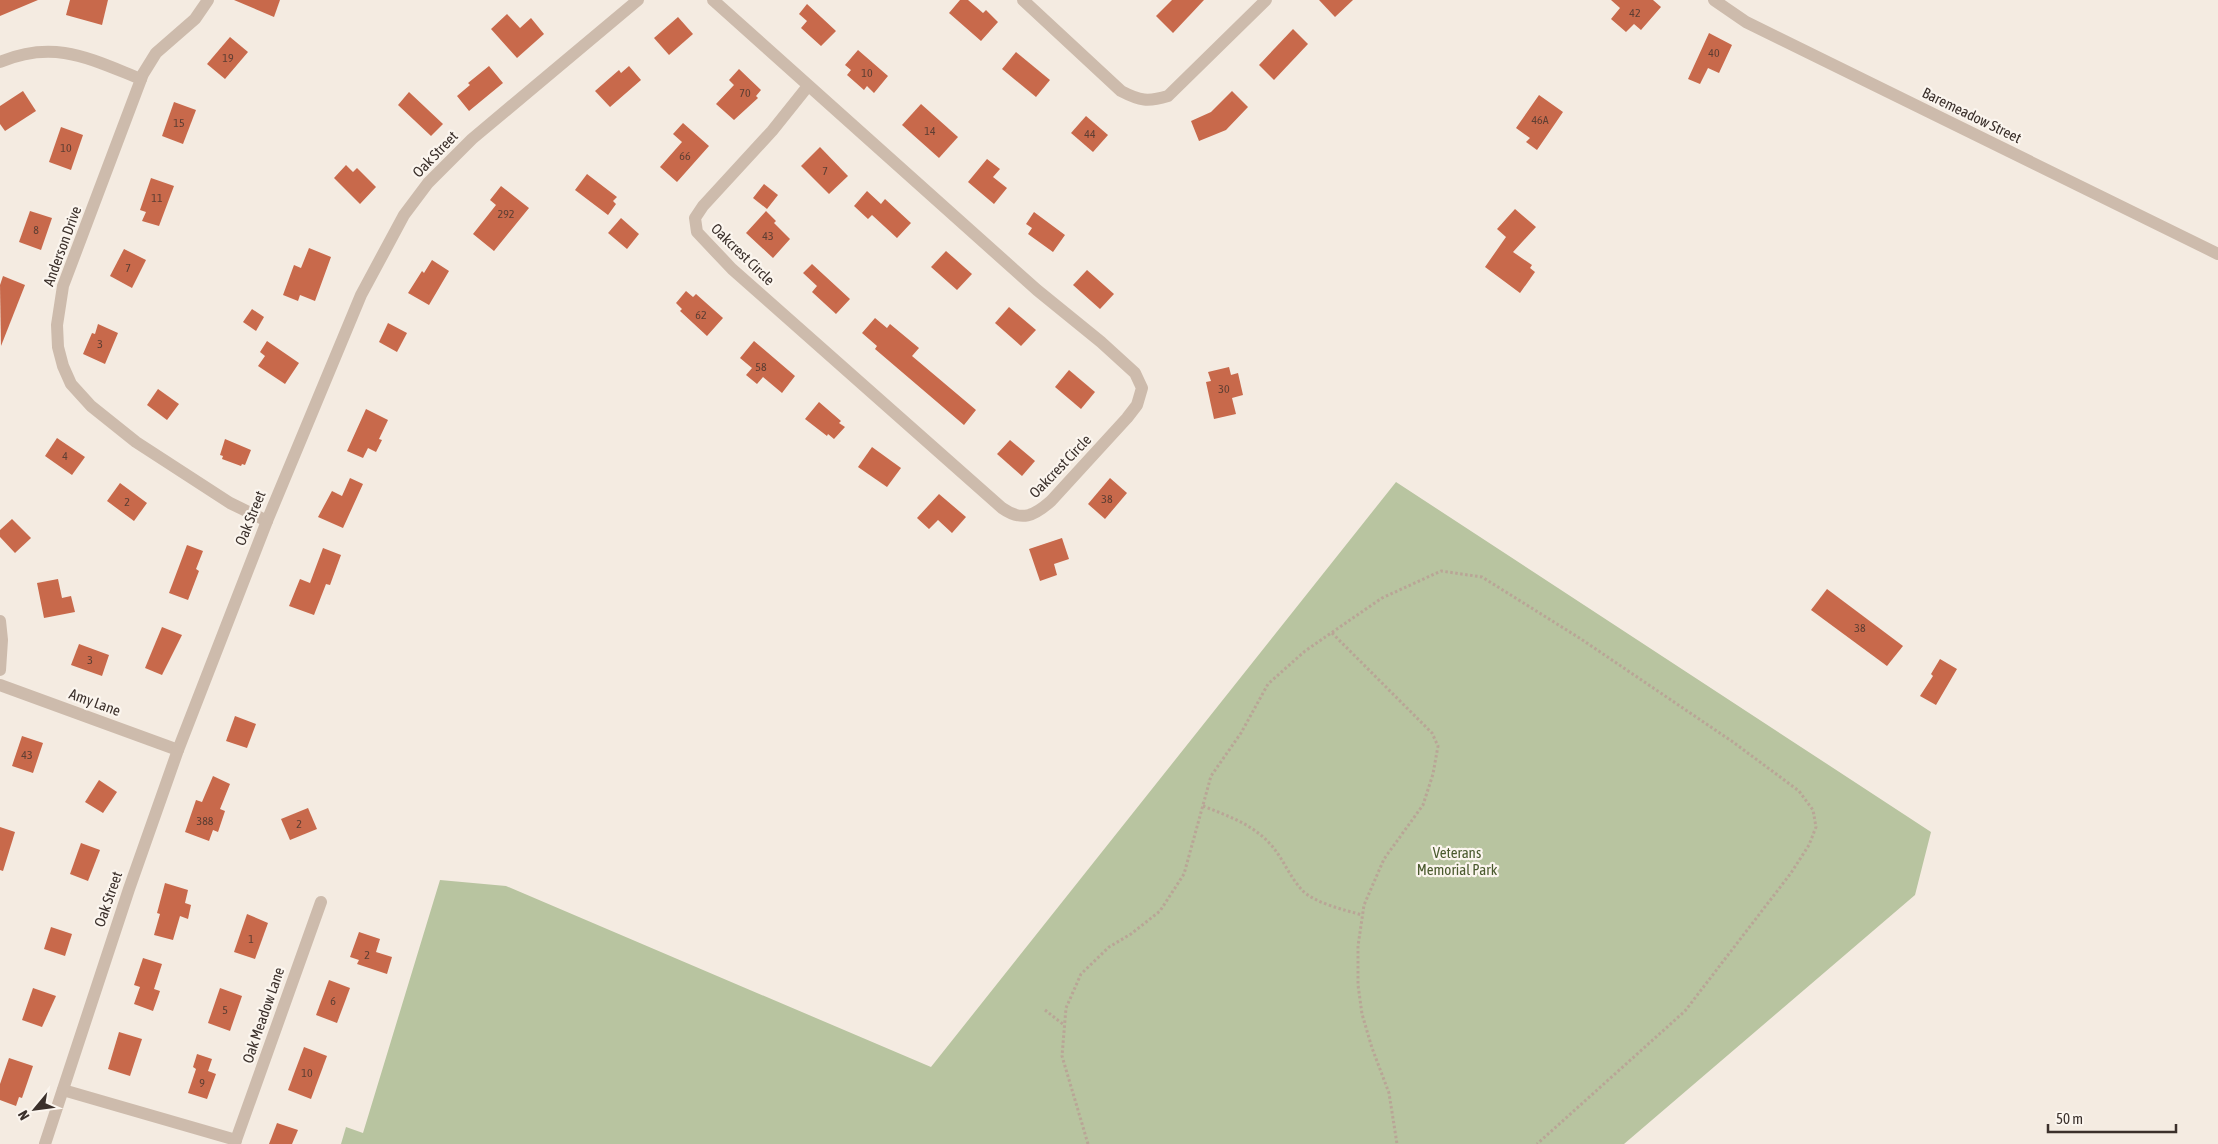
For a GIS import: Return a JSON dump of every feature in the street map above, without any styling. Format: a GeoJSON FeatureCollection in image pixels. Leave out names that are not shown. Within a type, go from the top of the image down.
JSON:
{"type":"FeatureCollection","features":[{"type":"Feature","properties":{"kind":"street","name":"Anderson Drive"},"geometry":{"type":"LineString","coordinates":[[208,0],[195,19],[156,53],[141,79],[63,286],[57,325],[58,347],[63,366],[71,384],[91,406],[136,442],[230,503],[267,521]]}},
{"type":"Feature","properties":{"kind":"street","name":"Oak Street"},"geometry":{"type":"LineString","coordinates":[[45,1144],[128,888],[178,750],[267,521],[357,303],[404,215],[428,183],[472,139],[638,0]]}},
{"type":"Feature","properties":{"kind":"street","name":"Oakcrest Circle"},"geometry":{"type":"LineString","coordinates":[[713,0],[1037,290],[1101,342],[1135,373],[1142,388],[1137,405],[1051,501],[1038,512],[1024,516],[1011,515],[1002,508],[732,269],[697,232],[695,218],[703,206],[772,132],[808,86]]}},
{"type":"Feature","properties":{"kind":"street"},"geometry":{"type":"LineString","coordinates":[[1023,0],[1121,91],[1135,98],[1152,100],[1168,96],[1266,0]]}},
{"type":"Feature","properties":{"kind":"street","name":"Baremeadow Street"},"geometry":{"type":"LineString","coordinates":[[1714,0],[1746,22],[2218,254]]}},
{"type":"Feature","properties":{"kind":"street"},"geometry":{"type":"LineString","coordinates":[[0,62],[33,51],[58,51],[85,56],[141,79]]}},
{"type":"Feature","properties":{"kind":"street"},"geometry":{"type":"LineString","coordinates":[[0,621],[2,640],[0,670]]}},
{"type":"Feature","properties":{"kind":"street","name":"Amy Lane"},"geometry":{"type":"LineString","coordinates":[[0,685],[178,750]]}},
{"type":"Feature","properties":{"kind":"street","name":"Oak Meadow Lane"},"geometry":{"type":"LineString","coordinates":[[62,1090],[236,1142],[320,902]]}},
{"type":"Feature","properties":{"kind":"path"},"geometry":{"type":"LineString","coordinates":[[1088,1144],[1062,1056],[1066,1008],[1081,974],[1109,947],[1131,934],[1160,911],[1184,874],[1211,776],[1241,733],[1268,684],[1306,652],[1382,598],[1441,571],[1482,577],[1581,639],[1733,742],[1799,791],[1812,810],[1816,827],[1809,845],[1791,873],[1685,1011],[1537,1144]]}},
{"type":"Feature","properties":{"kind":"path"},"geometry":{"type":"LineString","coordinates":[[1332,633],[1432,733],[1438,746],[1433,774],[1423,805],[1384,858],[1364,905],[1358,946],[1358,985],[1362,1014],[1389,1093],[1397,1144]]}},
{"type":"Feature","properties":{"kind":"path"},"geometry":{"type":"LineString","coordinates":[[1203,806],[1245,823],[1271,845],[1302,891],[1312,898],[1362,915]]}},
{"type":"Feature","properties":{"kind":"path"},"geometry":{"type":"LineString","coordinates":[[1046,1010],[1065,1026]]}},
{"type":"Feature","properties":{"kind":"green space","name":"Veterans Memorial Park"},"geometry":{"type":"Polygon","coordinates":[[[1396,482],[1931,832],[1915,895],[1624,1144],[341,1144],[346,1127],[363,1133],[440,880],[506,886],[931,1067],[1396,482]]]}},
{"type":"Feature","properties":{"kind":"building"},"geometry":{"type":"Polygon","coordinates":[[[0,0],[38,0],[0,16],[0,0]]]}},
{"type":"Feature","properties":{"kind":"building"},"geometry":{"type":"Polygon","coordinates":[[[70,0],[108,0],[102,25],[66,15],[70,0]]]}},
{"type":"Feature","properties":{"kind":"building"},"geometry":{"type":"Polygon","coordinates":[[[234,0],[280,0],[274,17],[234,0]]]}},
{"type":"Feature","properties":{"kind":"building"},"geometry":{"type":"Polygon","coordinates":[[[960,0],[968,0],[983,13],[986,10],[998,22],[981,41],[949,13],[960,0]]]}},
{"type":"Feature","properties":{"kind":"building"},"geometry":{"type":"Polygon","coordinates":[[[1172,0],[1204,0],[1173,33],[1156,16],[1172,0]]]}},
{"type":"Feature","properties":{"kind":"building"},"geometry":{"type":"Polygon","coordinates":[[[1319,0],[1353,0],[1335,17],[1319,0]]]}},
{"type":"Feature","properties":{"kind":"building"},"geometry":{"type":"Polygon","coordinates":[[[1611,0],[1653,0],[1661,7],[1641,30],[1634,24],[1626,32],[1611,19],[1620,8],[1611,0]]]}},
{"type":"Feature","properties":{"kind":"building"},"geometry":{"type":"Polygon","coordinates":[[[807,4],[836,31],[821,46],[801,28],[807,21],[799,14],[807,4]]]}},
{"type":"Feature","properties":{"kind":"building"},"geometry":{"type":"Polygon","coordinates":[[[507,14],[520,28],[531,18],[544,34],[517,58],[491,29],[507,14]]]}},
{"type":"Feature","properties":{"kind":"building"},"geometry":{"type":"Polygon","coordinates":[[[678,17],[693,34],[669,55],[654,38],[678,17]]]}},
{"type":"Feature","properties":{"kind":"building"},"geometry":{"type":"Polygon","coordinates":[[[1293,29],[1308,44],[1274,80],[1259,65],[1293,29]]]}},
{"type":"Feature","properties":{"kind":"building"},"geometry":{"type":"Polygon","coordinates":[[[1709,33],[1732,45],[1719,73],[1708,68],[1700,84],[1688,79],[1709,33]]]}},
{"type":"Feature","properties":{"kind":"building"},"geometry":{"type":"Polygon","coordinates":[[[230,37],[248,52],[225,79],[207,64],[230,37]]]}},
{"type":"Feature","properties":{"kind":"building"},"geometry":{"type":"Polygon","coordinates":[[[858,50],[888,76],[874,93],[867,86],[864,90],[847,75],[851,70],[845,65],[858,50]]]}},
{"type":"Feature","properties":{"kind":"building"},"geometry":{"type":"Polygon","coordinates":[[[1016,52],[1050,80],[1036,97],[1002,69],[1016,52]]]}},
{"type":"Feature","properties":{"kind":"building"},"geometry":{"type":"Polygon","coordinates":[[[489,66],[503,83],[469,111],[457,96],[470,85],[468,83],[489,66]]]}},
{"type":"Feature","properties":{"kind":"building"},"geometry":{"type":"Polygon","coordinates":[[[629,66],[641,80],[610,107],[595,91],[619,70],[621,73],[629,66]]]}},
{"type":"Feature","properties":{"kind":"building"},"geometry":{"type":"Polygon","coordinates":[[[739,69],[761,90],[756,96],[758,98],[734,120],[716,104],[734,85],[729,80],[739,69]]]}},
{"type":"Feature","properties":{"kind":"building"},"geometry":{"type":"Polygon","coordinates":[[[23,91],[36,111],[5,131],[0,124],[0,106],[23,91]]]}},
{"type":"Feature","properties":{"kind":"building"},"geometry":{"type":"Polygon","coordinates":[[[1232,91],[1248,107],[1226,130],[1199,141],[1191,121],[1211,112],[1232,91]]]}},
{"type":"Feature","properties":{"kind":"building"},"geometry":{"type":"Polygon","coordinates":[[[409,92],[443,124],[431,136],[398,105],[409,92]]]}},
{"type":"Feature","properties":{"kind":"building"},"geometry":{"type":"Polygon","coordinates":[[[1539,95],[1563,112],[1537,150],[1526,142],[1530,138],[1516,128],[1539,95]]]}},
{"type":"Feature","properties":{"kind":"building"},"geometry":{"type":"Polygon","coordinates":[[[174,102],[196,110],[183,144],[162,136],[174,102]]]}},
{"type":"Feature","properties":{"kind":"building"},"geometry":{"type":"Polygon","coordinates":[[[921,104],[958,137],[939,158],[902,125],[921,104]]]}},
{"type":"Feature","properties":{"kind":"building"},"geometry":{"type":"Polygon","coordinates":[[[1086,116],[1108,135],[1093,152],[1071,133],[1086,116]]]}},
{"type":"Feature","properties":{"kind":"building"},"geometry":{"type":"Polygon","coordinates":[[[683,123],[709,146],[677,182],[660,167],[682,142],[673,134],[683,123]]]}},
{"type":"Feature","properties":{"kind":"building"},"geometry":{"type":"Polygon","coordinates":[[[61,127],[83,135],[71,170],[49,162],[61,127]]]}},
{"type":"Feature","properties":{"kind":"building"},"geometry":{"type":"Polygon","coordinates":[[[820,147],[848,176],[829,194],[801,166],[820,147]]]}},
{"type":"Feature","properties":{"kind":"building"},"geometry":{"type":"Polygon","coordinates":[[[987,159],[1000,169],[993,177],[1007,188],[994,204],[968,182],[987,159]]]}},
{"type":"Feature","properties":{"kind":"building"},"geometry":{"type":"Polygon","coordinates":[[[346,165],[353,172],[357,168],[376,187],[360,204],[334,178],[346,165]]]}},
{"type":"Feature","properties":{"kind":"building"},"geometry":{"type":"Polygon","coordinates":[[[587,174],[617,197],[613,201],[616,204],[608,215],[575,190],[587,174]]]}},
{"type":"Feature","properties":{"kind":"building"},"geometry":{"type":"Polygon","coordinates":[[[151,178],[174,186],[159,226],[142,221],[146,212],[140,210],[151,178]]]}},
{"type":"Feature","properties":{"kind":"building"},"geometry":{"type":"Polygon","coordinates":[[[764,184],[778,195],[767,209],[753,198],[764,184]]]}},
{"type":"Feature","properties":{"kind":"building"},"geometry":{"type":"Polygon","coordinates":[[[501,186],[529,208],[494,251],[473,234],[496,205],[490,200],[501,186]]]}},
{"type":"Feature","properties":{"kind":"building"},"geometry":{"type":"Polygon","coordinates":[[[867,191],[881,204],[885,199],[911,223],[897,238],[872,215],[868,219],[854,206],[867,191]]]}},
{"type":"Feature","properties":{"kind":"building"},"geometry":{"type":"Polygon","coordinates":[[[1515,209],[1536,227],[1513,252],[1532,265],[1530,268],[1535,272],[1520,293],[1485,267],[1506,237],[1497,229],[1515,209]]]}},
{"type":"Feature","properties":{"kind":"building"},"geometry":{"type":"Polygon","coordinates":[[[30,211],[52,218],[41,250],[19,242],[30,211]]]}},
{"type":"Feature","properties":{"kind":"building"},"geometry":{"type":"Polygon","coordinates":[[[766,211],[776,221],[774,223],[790,239],[773,258],[746,233],[766,211]]]}},
{"type":"Feature","properties":{"kind":"building"},"geometry":{"type":"Polygon","coordinates":[[[1034,212],[1065,235],[1053,252],[1028,234],[1032,228],[1026,224],[1034,212]]]}},
{"type":"Feature","properties":{"kind":"building"},"geometry":{"type":"Polygon","coordinates":[[[621,218],[639,234],[627,249],[608,233],[621,218]]]}},
{"type":"Feature","properties":{"kind":"building"},"geometry":{"type":"Polygon","coordinates":[[[309,248],[331,257],[315,301],[300,295],[298,301],[283,295],[294,265],[301,268],[309,248]]]}},
{"type":"Feature","properties":{"kind":"building"},"geometry":{"type":"Polygon","coordinates":[[[124,249],[146,260],[132,288],[110,276],[124,249]]]}},
{"type":"Feature","properties":{"kind":"building"},"geometry":{"type":"Polygon","coordinates":[[[946,251],[972,274],[957,290],[931,267],[946,251]]]}},
{"type":"Feature","properties":{"kind":"building"},"geometry":{"type":"Polygon","coordinates":[[[432,260],[449,271],[429,305],[408,293],[422,271],[424,273],[432,260]]]}},
{"type":"Feature","properties":{"kind":"building"},"geometry":{"type":"Polygon","coordinates":[[[812,264],[850,299],[836,314],[812,292],[817,286],[803,273],[812,264]]]}},
{"type":"Feature","properties":{"kind":"building"},"geometry":{"type":"Polygon","coordinates":[[[1087,270],[1114,294],[1100,309],[1073,285],[1087,270]]]}},
{"type":"Feature","properties":{"kind":"building"},"geometry":{"type":"Polygon","coordinates":[[[3,276],[25,285],[1,346],[0,285],[3,276]]]}},
{"type":"Feature","properties":{"kind":"building"},"geometry":{"type":"Polygon","coordinates":[[[686,291],[693,297],[696,294],[723,318],[707,336],[680,311],[682,309],[676,303],[686,291]]]}},
{"type":"Feature","properties":{"kind":"building"},"geometry":{"type":"Polygon","coordinates":[[[1009,307],[1036,330],[1021,346],[995,323],[1009,307]]]}},
{"type":"Feature","properties":{"kind":"building"},"geometry":{"type":"Polygon","coordinates":[[[252,309],[264,317],[256,331],[243,322],[252,309]]]}},
{"type":"Feature","properties":{"kind":"building"},"geometry":{"type":"Polygon","coordinates":[[[875,318],[887,328],[890,324],[919,348],[912,356],[976,410],[964,425],[875,349],[877,346],[862,333],[875,318]]]}},
{"type":"Feature","properties":{"kind":"building"},"geometry":{"type":"Polygon","coordinates":[[[388,323],[407,333],[397,352],[379,342],[388,323]]]}},
{"type":"Feature","properties":{"kind":"building"},"geometry":{"type":"Polygon","coordinates":[[[98,324],[118,333],[105,364],[83,354],[92,333],[95,334],[98,324]]]}},
{"type":"Feature","properties":{"kind":"building"},"geometry":{"type":"Polygon","coordinates":[[[267,341],[299,363],[285,384],[258,366],[265,356],[260,352],[267,341]]]}},
{"type":"Feature","properties":{"kind":"building"},"geometry":{"type":"Polygon","coordinates":[[[754,341],[795,376],[782,393],[763,377],[757,384],[746,375],[752,368],[740,358],[754,341]]]}},
{"type":"Feature","properties":{"kind":"building"},"geometry":{"type":"Polygon","coordinates":[[[1229,367],[1231,375],[1238,373],[1243,395],[1232,398],[1236,414],[1214,419],[1206,382],[1211,381],[1208,372],[1229,367]]]}},
{"type":"Feature","properties":{"kind":"building"},"geometry":{"type":"Polygon","coordinates":[[[1069,370],[1095,392],[1081,409],[1055,387],[1069,370]]]}},
{"type":"Feature","properties":{"kind":"building"},"geometry":{"type":"Polygon","coordinates":[[[158,389],[179,404],[167,420],[147,405],[158,389]]]}},
{"type":"Feature","properties":{"kind":"building"},"geometry":{"type":"Polygon","coordinates":[[[819,402],[841,421],[839,423],[845,427],[834,439],[828,434],[827,436],[805,419],[819,402]]]}},
{"type":"Feature","properties":{"kind":"building"},"geometry":{"type":"Polygon","coordinates":[[[366,409],[388,420],[379,439],[382,440],[376,452],[368,448],[363,458],[347,451],[366,409]]]}},
{"type":"Feature","properties":{"kind":"building"},"geometry":{"type":"Polygon","coordinates":[[[57,438],[85,457],[72,475],[45,456],[57,438]]]}},
{"type":"Feature","properties":{"kind":"building"},"geometry":{"type":"Polygon","coordinates":[[[225,439],[251,450],[245,465],[242,464],[241,466],[222,459],[223,456],[220,455],[225,439]]]}},
{"type":"Feature","properties":{"kind":"building"},"geometry":{"type":"Polygon","coordinates":[[[1010,440],[1035,461],[1022,476],[997,454],[1010,440]]]}},
{"type":"Feature","properties":{"kind":"building"},"geometry":{"type":"Polygon","coordinates":[[[872,447],[901,468],[887,487],[858,467],[872,447]]]}},
{"type":"Feature","properties":{"kind":"building"},"geometry":{"type":"Polygon","coordinates":[[[350,478],[363,484],[343,528],[318,517],[332,491],[342,496],[350,478]]]}},
{"type":"Feature","properties":{"kind":"building"},"geometry":{"type":"Polygon","coordinates":[[[1110,478],[1127,493],[1105,519],[1088,504],[1110,478]]]}},
{"type":"Feature","properties":{"kind":"building"},"geometry":{"type":"Polygon","coordinates":[[[120,483],[147,503],[134,521],[107,501],[120,483]]]}},
{"type":"Feature","properties":{"kind":"building"},"geometry":{"type":"Polygon","coordinates":[[[939,494],[966,517],[952,533],[938,520],[929,529],[917,518],[939,494]]]}},
{"type":"Feature","properties":{"kind":"building"},"geometry":{"type":"Polygon","coordinates":[[[12,519],[31,538],[15,553],[0,537],[0,530],[12,519]]]}},
{"type":"Feature","properties":{"kind":"building"},"geometry":{"type":"Polygon","coordinates":[[[1062,538],[1069,559],[1054,564],[1057,575],[1040,581],[1029,549],[1062,538]]]}},
{"type":"Feature","properties":{"kind":"building"},"geometry":{"type":"Polygon","coordinates":[[[187,545],[203,551],[196,569],[199,571],[188,600],[169,593],[187,545]]]}},
{"type":"Feature","properties":{"kind":"building"},"geometry":{"type":"Polygon","coordinates":[[[323,548],[341,555],[330,585],[326,584],[314,615],[289,606],[300,579],[310,583],[323,548]]]}},
{"type":"Feature","properties":{"kind":"building"},"geometry":{"type":"Polygon","coordinates":[[[58,579],[62,598],[71,596],[75,612],[44,618],[37,583],[58,579]]]}},
{"type":"Feature","properties":{"kind":"building"},"geometry":{"type":"Polygon","coordinates":[[[1827,589],[1903,646],[1887,666],[1811,610],[1827,589]]]}},
{"type":"Feature","properties":{"kind":"building"},"geometry":{"type":"Polygon","coordinates":[[[162,627],[182,635],[162,675],[145,668],[162,627]]]}},
{"type":"Feature","properties":{"kind":"building"},"geometry":{"type":"Polygon","coordinates":[[[79,644],[109,655],[102,676],[71,665],[79,644]]]}},
{"type":"Feature","properties":{"kind":"building"},"geometry":{"type":"Polygon","coordinates":[[[1940,659],[1957,669],[1936,705],[1920,696],[1933,676],[1931,674],[1940,659]]]}},
{"type":"Feature","properties":{"kind":"building"},"geometry":{"type":"Polygon","coordinates":[[[235,716],[256,724],[247,748],[226,741],[235,716]]]}},
{"type":"Feature","properties":{"kind":"building"},"geometry":{"type":"Polygon","coordinates":[[[22,736],[43,743],[33,773],[12,766],[22,736]]]}},
{"type":"Feature","properties":{"kind":"building"},"geometry":{"type":"Polygon","coordinates":[[[213,776],[230,784],[220,809],[225,811],[218,832],[213,830],[209,841],[185,832],[196,800],[202,802],[213,776]]]}},
{"type":"Feature","properties":{"kind":"building"},"geometry":{"type":"Polygon","coordinates":[[[99,780],[117,792],[103,813],[85,802],[99,780]]]}},
{"type":"Feature","properties":{"kind":"building"},"geometry":{"type":"Polygon","coordinates":[[[308,808],[317,829],[290,840],[281,819],[308,808]]]}},
{"type":"Feature","properties":{"kind":"building"},"geometry":{"type":"Polygon","coordinates":[[[0,827],[15,832],[3,871],[0,870],[0,827]]]}},
{"type":"Feature","properties":{"kind":"building"},"geometry":{"type":"Polygon","coordinates":[[[81,843],[100,850],[88,881],[70,874],[81,843]]]}},
{"type":"Feature","properties":{"kind":"building"},"geometry":{"type":"Polygon","coordinates":[[[165,883],[188,890],[185,903],[191,905],[188,919],[180,916],[173,940],[154,935],[160,914],[157,913],[165,883]]]}},
{"type":"Feature","properties":{"kind":"building"},"geometry":{"type":"Polygon","coordinates":[[[247,914],[268,923],[255,959],[234,952],[247,914]]]}},
{"type":"Feature","properties":{"kind":"building"},"geometry":{"type":"Polygon","coordinates":[[[51,927],[72,934],[65,956],[44,949],[51,927]]]}},
{"type":"Feature","properties":{"kind":"building"},"geometry":{"type":"Polygon","coordinates":[[[359,932],[380,939],[376,952],[392,957],[387,974],[357,964],[359,960],[350,957],[359,932]]]}},
{"type":"Feature","properties":{"kind":"building"},"geometry":{"type":"Polygon","coordinates":[[[143,958],[162,964],[154,989],[160,991],[153,1011],[134,1004],[140,987],[134,985],[143,958]]]}},
{"type":"Feature","properties":{"kind":"building"},"geometry":{"type":"Polygon","coordinates":[[[329,980],[350,988],[337,1023],[316,1015],[329,980]]]}},
{"type":"Feature","properties":{"kind":"building"},"geometry":{"type":"Polygon","coordinates":[[[33,988],[56,996],[42,1027],[22,1020],[33,988]]]}},
{"type":"Feature","properties":{"kind":"building"},"geometry":{"type":"Polygon","coordinates":[[[220,988],[242,996],[230,1031],[208,1023],[220,988]]]}},
{"type":"Feature","properties":{"kind":"building"},"geometry":{"type":"Polygon","coordinates":[[[119,1032],[142,1039],[130,1076],[108,1069],[119,1032]]]}},
{"type":"Feature","properties":{"kind":"building"},"geometry":{"type":"Polygon","coordinates":[[[304,1047],[327,1056],[311,1099],[288,1090],[304,1047]]]}},
{"type":"Feature","properties":{"kind":"building"},"geometry":{"type":"Polygon","coordinates":[[[197,1054],[212,1059],[208,1071],[216,1074],[207,1099],[188,1093],[196,1069],[193,1067],[197,1054]]]}},
{"type":"Feature","properties":{"kind":"building"},"geometry":{"type":"Polygon","coordinates":[[[9,1058],[33,1066],[22,1098],[19,1097],[16,1106],[0,1100],[0,1084],[9,1058]]]}},
{"type":"Feature","properties":{"kind":"building"},"geometry":{"type":"Polygon","coordinates":[[[277,1123],[298,1130],[292,1144],[269,1144],[277,1123]]]}}]}
